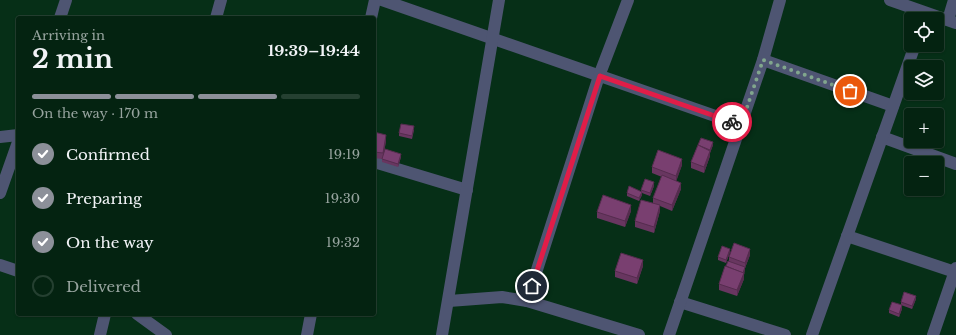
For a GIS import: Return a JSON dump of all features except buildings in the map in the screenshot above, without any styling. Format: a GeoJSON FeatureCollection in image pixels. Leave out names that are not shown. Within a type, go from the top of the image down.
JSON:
{"type":"FeatureCollection","features":[{"type":"Feature","properties":{"kind":"street"},"geometry":{"type":"LineString","coordinates":[[61,16],[66,0]]}},
{"type":"Feature","properties":{"kind":"street"},"geometry":{"type":"LineString","coordinates":[[217,16],[221,0]]}},
{"type":"Feature","properties":{"kind":"street"},"geometry":{"type":"LineString","coordinates":[[371,16],[375,0]]}},
{"type":"Feature","properties":{"kind":"street"},"geometry":{"type":"LineString","coordinates":[[382,0],[741,125]]}},
{"type":"Feature","properties":{"kind":"street"},"geometry":{"type":"LineString","coordinates":[[442,335],[499,0]]}},
{"type":"Feature","properties":{"kind":"street"},"geometry":{"type":"LineString","coordinates":[[527,301],[600,76],[628,0]]}},
{"type":"Feature","properties":{"kind":"street"},"geometry":{"type":"LineString","coordinates":[[669,335],[763,60],[780,0]]}},
{"type":"Feature","properties":{"kind":"street"},"geometry":{"type":"LineString","coordinates":[[890,0],[916,12]]}},
{"type":"Feature","properties":{"kind":"street"},"geometry":{"type":"LineString","coordinates":[[952,22],[954,0]]}},
{"type":"Feature","properties":{"kind":"street"},"geometry":{"type":"LineString","coordinates":[[812,335],[912,52]]}},
{"type":"Feature","properties":{"kind":"street"},"geometry":{"type":"LineString","coordinates":[[763,60],[893,106]]}},
{"type":"Feature","properties":{"kind":"street"},"geometry":{"type":"LineString","coordinates":[[0,137],[16,135]]}},
{"type":"Feature","properties":{"kind":"street"},"geometry":{"type":"LineString","coordinates":[[882,137],[956,164]]}},
{"type":"Feature","properties":{"kind":"street"},"geometry":{"type":"LineString","coordinates":[[0,193],[16,148]]}},
{"type":"Feature","properties":{"kind":"street"},"geometry":{"type":"LineString","coordinates":[[376,163],[467,190]]}},
{"type":"Feature","properties":{"kind":"street"},"geometry":{"type":"LineString","coordinates":[[847,236],[955,270],[951,300],[933,335]]}},
{"type":"Feature","properties":{"kind":"street"},"geometry":{"type":"LineString","coordinates":[[0,265],[16,270]]}},
{"type":"Feature","properties":{"kind":"street"},"geometry":{"type":"LineString","coordinates":[[449,301],[502,297],[527,301],[639,335]]}},
{"type":"Feature","properties":{"kind":"street"},"geometry":{"type":"LineString","coordinates":[[680,302],[785,335]]}},
{"type":"Feature","properties":{"kind":"street"},"geometry":{"type":"LineString","coordinates":[[100,335],[105,316]]}},
{"type":"Feature","properties":{"kind":"street"},"geometry":{"type":"LineString","coordinates":[[140,316],[166,335]]}},
{"type":"Feature","properties":{"kind":"street"},"geometry":{"type":"LineString","coordinates":[[307,335],[311,316]]}},
{"type":"Feature","properties":{"kind":"way so far"},"geometry":{"type":"LineString","coordinates":[[732,122],[741,125],[763,60],[850,91]]}},
{"type":"Feature","properties":{"kind":"route"},"geometry":{"type":"LineString","coordinates":[[532,286],[600,76],[732,122]]}}]}
